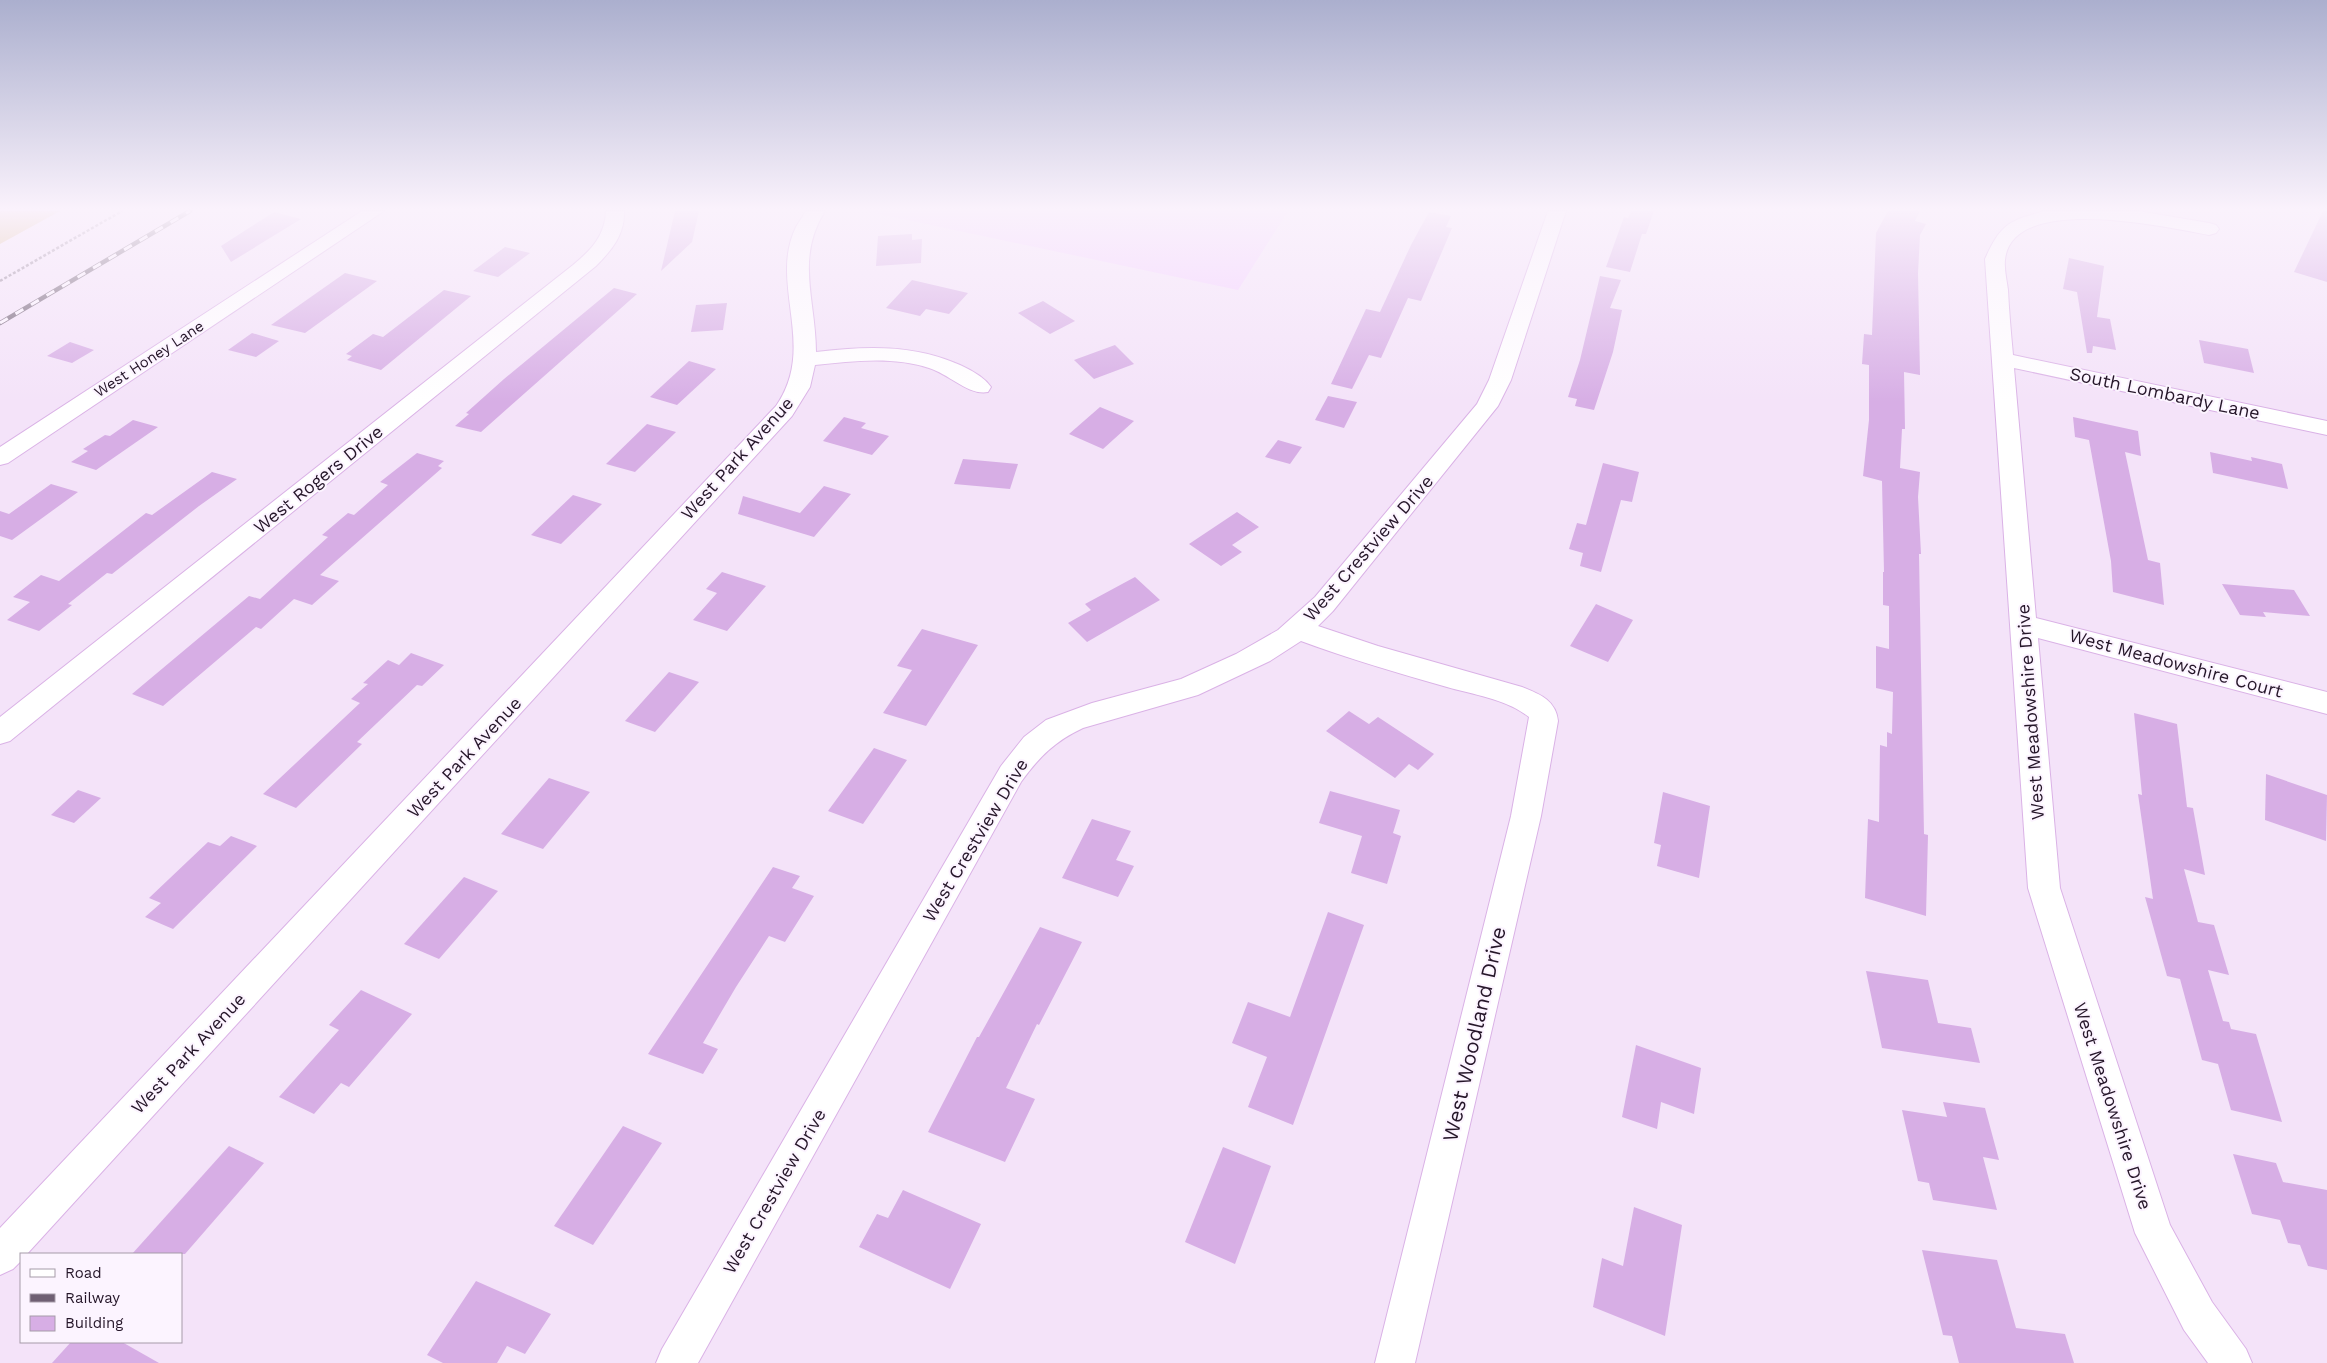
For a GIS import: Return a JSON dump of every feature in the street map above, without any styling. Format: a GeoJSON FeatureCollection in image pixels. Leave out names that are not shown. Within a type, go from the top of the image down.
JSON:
{"type":"FeatureCollection","features":[{"type":"Feature","properties":{"kind":"street","name":"West Honey Lane"},"geometry":{"type":"LineString","coordinates":[[0,458],[278,275]]}},
{"type":"Feature","properties":{"kind":"street","name":"West Rogers Drive"},"geometry":{"type":"LineString","coordinates":[[0,733],[572,275]]}},
{"type":"Feature","properties":{"kind":"street","name":"West Park Avenue"},"geometry":{"type":"LineString","coordinates":[[0,1256],[784,411],[799,389],[805,360],[800,275]]}},
{"type":"Feature","properties":{"kind":"street","name":"West Crestview Drive"},"geometry":{"type":"LineString","coordinates":[[676,1363],[1006,782],[1024,754],[1044,735],[1066,723],[1188,688],[1275,644],[1298,629],[1324,604],[1487,406],[1500,380],[1536,275]]}},
{"type":"Feature","properties":{"kind":"street","name":"West Meadowshire Drive"},"geometry":{"type":"LineString","coordinates":[[1997,275],[2002,359],[2044,888],[2054,925],[2154,1233],[2198,1316],[2232,1363]]}},
{"type":"Feature","properties":{"kind":"street"},"geometry":{"type":"LineString","coordinates":[[805,360],[873,354],[908,355],[949,367],[980,387]]}},
{"type":"Feature","properties":{"kind":"street","name":"South Lombardy Lane"},"geometry":{"type":"LineString","coordinates":[[2002,359],[2327,428]]}},
{"type":"Feature","properties":{"kind":"street","name":"West Meadowshire Court"},"geometry":{"type":"LineString","coordinates":[[2024,625],[2327,703]]}},
{"type":"Feature","properties":{"kind":"street","name":"West Woodland Drive"},"geometry":{"type":"LineString","coordinates":[[1298,629],[1336,645],[1496,690],[1537,707],[1543,712],[1544,721],[1526,816],[1395,1363]]}},
{"type":"Feature","properties":{"kind":"path"},"geometry":{"type":"LineString","coordinates":[[0,281],[11,275]]}},
{"type":"Feature","properties":{"kind":"shaded area"},"geometry":{"type":"Polygon","coordinates":[[[1165,275],[1248,275],[1238,290],[1165,275]]]}},
{"type":"Feature","properties":{"kind":"building"},"geometry":{"type":"Polygon","coordinates":[[[343,275],[351,275],[377,281],[305,333],[271,325],[343,275]]]}},
{"type":"Feature","properties":{"kind":"building"},"geometry":{"type":"Polygon","coordinates":[[[488,275],[501,275],[498,277],[488,275]]]}},
{"type":"Feature","properties":{"kind":"building"},"geometry":{"type":"Polygon","coordinates":[[[1397,275],[1432,275],[1421,301],[1408,298],[1381,358],[1369,355],[1352,389],[1331,384],[1366,309],[1380,312],[1397,275]]]}},
{"type":"Feature","properties":{"kind":"building"},"geometry":{"type":"Polygon","coordinates":[[[1874,275],[1918,275],[1920,375],[1904,372],[1905,429],[1902,429],[1900,468],[1920,472],[1918,497],[1921,554],[1919,554],[1924,834],[1928,835],[1926,916],[1865,898],[1868,819],[1879,822],[1880,745],[1887,747],[1887,732],[1892,734],[1893,692],[1876,688],[1876,646],[1889,649],[1889,606],[1883,605],[1882,481],[1863,476],[1869,420],[1869,365],[1862,364],[1864,334],[1872,335],[1874,275]]]}},
{"type":"Feature","properties":{"kind":"building"},"geometry":{"type":"Polygon","coordinates":[[[2066,275],[2103,275],[2097,317],[2110,319],[2116,350],[2093,346],[2092,353],[2087,353],[2077,292],[2063,289],[2066,275]]]}},
{"type":"Feature","properties":{"kind":"building"},"geometry":{"type":"Polygon","coordinates":[[[2303,275],[2327,275],[2327,282],[2303,275]]]}},
{"type":"Feature","properties":{"kind":"building"},"geometry":{"type":"Polygon","coordinates":[[[1600,276],[1621,280],[1610,308],[1622,310],[1613,352],[1594,410],[1575,406],[1577,399],[1568,397],[1580,360],[1600,276]]]}},
{"type":"Feature","properties":{"kind":"building"},"geometry":{"type":"Polygon","coordinates":[[[912,280],[968,293],[949,314],[926,309],[920,316],[886,308],[912,280]]]}},
{"type":"Feature","properties":{"kind":"building"},"geometry":{"type":"Polygon","coordinates":[[[614,288],[637,294],[481,432],[455,426],[469,414],[466,413],[504,379],[614,288]]]}},
{"type":"Feature","properties":{"kind":"building"},"geometry":{"type":"Polygon","coordinates":[[[444,290],[471,296],[381,370],[347,360],[352,356],[346,354],[373,334],[383,337],[444,290]]]}},
{"type":"Feature","properties":{"kind":"building"},"geometry":{"type":"Polygon","coordinates":[[[1043,301],[1075,321],[1050,334],[1018,313],[1043,301]]]}},
{"type":"Feature","properties":{"kind":"building"},"geometry":{"type":"Polygon","coordinates":[[[727,303],[723,330],[691,332],[696,305],[727,303]]]}},
{"type":"Feature","properties":{"kind":"building"},"geometry":{"type":"Polygon","coordinates":[[[252,333],[279,341],[256,357],[228,350],[252,333]]]}},
{"type":"Feature","properties":{"kind":"building"},"geometry":{"type":"Polygon","coordinates":[[[2199,340],[2248,349],[2254,373],[2204,363],[2199,340]]]}},
{"type":"Feature","properties":{"kind":"building"},"geometry":{"type":"Polygon","coordinates":[[[70,342],[94,350],[72,363],[47,356],[70,342]]]}},
{"type":"Feature","properties":{"kind":"building"},"geometry":{"type":"Polygon","coordinates":[[[1115,345],[1134,364],[1094,379],[1074,360],[1115,345]]]}},
{"type":"Feature","properties":{"kind":"building"},"geometry":{"type":"Polygon","coordinates":[[[689,361],[716,369],[677,405],[650,397],[689,361]]]}},
{"type":"Feature","properties":{"kind":"building"},"geometry":{"type":"Polygon","coordinates":[[[1328,396],[1357,402],[1344,428],[1315,420],[1328,396]]]}},
{"type":"Feature","properties":{"kind":"building"},"geometry":{"type":"Polygon","coordinates":[[[1100,407],[1134,421],[1103,449],[1069,434],[1100,407]]]}},
{"type":"Feature","properties":{"kind":"building"},"geometry":{"type":"Polygon","coordinates":[[[844,417],[866,423],[861,428],[889,436],[872,455],[823,441],[844,417]]]}},
{"type":"Feature","properties":{"kind":"building"},"geometry":{"type":"Polygon","coordinates":[[[2073,417],[2138,431],[2141,456],[2125,452],[2148,560],[2160,563],[2164,605],[2113,592],[2111,561],[2089,440],[2075,437],[2073,417]]]}},
{"type":"Feature","properties":{"kind":"building"},"geometry":{"type":"Polygon","coordinates":[[[133,420],[158,427],[96,470],[71,462],[88,451],[83,449],[105,435],[110,436],[133,420]]]}},
{"type":"Feature","properties":{"kind":"building"},"geometry":{"type":"Polygon","coordinates":[[[647,424],[676,432],[635,472],[606,464],[647,424]]]}},
{"type":"Feature","properties":{"kind":"building"},"geometry":{"type":"Polygon","coordinates":[[[1278,440],[1302,447],[1290,464],[1265,457],[1278,440]]]}},
{"type":"Feature","properties":{"kind":"building"},"geometry":{"type":"Polygon","coordinates":[[[2210,452],[2252,461],[2251,457],[2282,464],[2288,489],[2213,473],[2210,452]]]}},
{"type":"Feature","properties":{"kind":"building"},"geometry":{"type":"Polygon","coordinates":[[[417,453],[444,461],[438,466],[442,468],[320,575],[339,581],[312,605],[294,599],[261,629],[256,627],[163,706],[132,694],[249,596],[260,599],[328,537],[322,535],[348,513],[354,515],[388,485],[380,482],[417,453]]]}},
{"type":"Feature","properties":{"kind":"building"},"geometry":{"type":"Polygon","coordinates":[[[963,459],[1018,464],[1010,489],[954,484],[963,459]]]}},
{"type":"Feature","properties":{"kind":"building"},"geometry":{"type":"Polygon","coordinates":[[[1603,463],[1639,472],[1632,502],[1621,500],[1601,572],[1580,566],[1583,553],[1569,549],[1577,523],[1586,525],[1603,463]]]}},
{"type":"Feature","properties":{"kind":"building"},"geometry":{"type":"Polygon","coordinates":[[[212,472],[237,479],[112,574],[107,573],[68,604],[72,605],[39,631],[7,620],[30,602],[13,597],[41,575],[59,581],[146,513],[152,515],[212,472]]]}},
{"type":"Feature","properties":{"kind":"building"},"geometry":{"type":"Polygon","coordinates":[[[51,484],[78,492],[12,540],[0,536],[0,511],[9,514],[51,484]]]}},
{"type":"Feature","properties":{"kind":"building"},"geometry":{"type":"Polygon","coordinates":[[[824,486],[851,494],[814,537],[738,514],[743,496],[800,513],[824,486]]]}},
{"type":"Feature","properties":{"kind":"building"},"geometry":{"type":"Polygon","coordinates":[[[573,495],[602,504],[561,544],[531,535],[573,495]]]}},
{"type":"Feature","properties":{"kind":"building"},"geometry":{"type":"Polygon","coordinates":[[[1237,512],[1259,527],[1232,545],[1242,552],[1221,566],[1189,544],[1237,512]]]}},
{"type":"Feature","properties":{"kind":"building"},"geometry":{"type":"Polygon","coordinates":[[[722,572],[766,586],[727,631],[693,620],[717,593],[706,589],[722,572]]]}},
{"type":"Feature","properties":{"kind":"building"},"geometry":{"type":"Polygon","coordinates":[[[1135,577],[1160,600],[1087,642],[1068,623],[1091,610],[1085,604],[1135,577]]]}},
{"type":"Feature","properties":{"kind":"building"},"geometry":{"type":"Polygon","coordinates":[[[2222,584],[2294,590],[2310,616],[2263,612],[2266,617],[2240,615],[2222,584]]]}},
{"type":"Feature","properties":{"kind":"building"},"geometry":{"type":"Polygon","coordinates":[[[1596,604],[1633,620],[1608,662],[1570,646],[1596,604]]]}},
{"type":"Feature","properties":{"kind":"building"},"geometry":{"type":"Polygon","coordinates":[[[922,629],[978,645],[926,726],[883,713],[912,670],[897,666],[922,629]]]}},
{"type":"Feature","properties":{"kind":"building"},"geometry":{"type":"Polygon","coordinates":[[[411,653],[444,665],[422,686],[417,685],[357,742],[362,744],[296,808],[263,794],[360,703],[351,699],[368,684],[363,683],[388,660],[399,665],[411,653]]]}},
{"type":"Feature","properties":{"kind":"building"},"geometry":{"type":"Polygon","coordinates":[[[669,672],[699,682],[655,732],[625,721],[669,672]]]}},
{"type":"Feature","properties":{"kind":"building"},"geometry":{"type":"Polygon","coordinates":[[[1349,711],[1369,724],[1378,717],[1434,754],[1418,770],[1409,764],[1395,778],[1326,731],[1349,711]]]}},
{"type":"Feature","properties":{"kind":"building"},"geometry":{"type":"Polygon","coordinates":[[[2134,713],[2177,724],[2187,807],[2193,808],[2205,875],[2184,869],[2198,922],[2214,925],[2229,975],[2208,970],[2223,1021],[2229,1022],[2231,1029],[2256,1034],[2282,1122],[2231,1110],[2218,1064],[2202,1060],[2180,979],[2167,976],[2145,897],[2153,899],[2138,794],[2142,795],[2134,713]]]}},
{"type":"Feature","properties":{"kind":"building"},"geometry":{"type":"Polygon","coordinates":[[[874,748],[907,760],[863,824],[828,811],[874,748]]]}},
{"type":"Feature","properties":{"kind":"building"},"geometry":{"type":"Polygon","coordinates":[[[2266,774],[2327,795],[2326,841],[2265,820],[2266,774]]]}},
{"type":"Feature","properties":{"kind":"building"},"geometry":{"type":"Polygon","coordinates":[[[549,778],[590,792],[543,849],[501,834],[549,778]]]}},
{"type":"Feature","properties":{"kind":"building"},"geometry":{"type":"Polygon","coordinates":[[[78,790],[101,798],[74,823],[51,815],[78,790]]]}},
{"type":"Feature","properties":{"kind":"building"},"geometry":{"type":"Polygon","coordinates":[[[1330,791],[1400,810],[1393,833],[1401,836],[1387,884],[1351,873],[1362,836],[1319,823],[1330,791]]]}},
{"type":"Feature","properties":{"kind":"building"},"geometry":{"type":"Polygon","coordinates":[[[1663,792],[1710,806],[1699,878],[1657,866],[1661,845],[1654,843],[1663,792]]]}},
{"type":"Feature","properties":{"kind":"building"},"geometry":{"type":"Polygon","coordinates":[[[1092,819],[1131,831],[1116,860],[1134,866],[1118,897],[1062,878],[1092,819]]]}},
{"type":"Feature","properties":{"kind":"building"},"geometry":{"type":"Polygon","coordinates":[[[231,836],[257,846],[173,929],[145,917],[161,903],[149,898],[208,842],[220,846],[231,836]]]}},
{"type":"Feature","properties":{"kind":"building"},"geometry":{"type":"Polygon","coordinates":[[[773,867],[800,876],[792,888],[814,896],[785,942],[769,936],[736,987],[703,1043],[718,1049],[703,1074],[648,1054],[773,867]]]}},
{"type":"Feature","properties":{"kind":"building"},"geometry":{"type":"Polygon","coordinates":[[[464,877],[498,891],[439,959],[404,944],[464,877]]]}},
{"type":"Feature","properties":{"kind":"building"},"geometry":{"type":"Polygon","coordinates":[[[1328,912],[1364,925],[1293,1125],[1248,1107],[1267,1057],[1232,1043],[1248,1002],[1290,1017],[1328,912]]]}},
{"type":"Feature","properties":{"kind":"building"},"geometry":{"type":"Polygon","coordinates":[[[1040,927],[1082,942],[1039,1025],[1037,1024],[1006,1088],[1035,1099],[1005,1162],[928,1132],[977,1037],[979,1037],[1040,927]]]}},
{"type":"Feature","properties":{"kind":"building"},"geometry":{"type":"Polygon","coordinates":[[[1866,971],[1928,980],[1938,1023],[1971,1028],[1980,1063],[1882,1048],[1866,971]]]}},
{"type":"Feature","properties":{"kind":"building"},"geometry":{"type":"Polygon","coordinates":[[[361,990],[412,1014],[349,1087],[341,1083],[314,1114],[279,1097],[339,1030],[329,1025],[361,990]]]}},
{"type":"Feature","properties":{"kind":"building"},"geometry":{"type":"Polygon","coordinates":[[[1636,1045],[1701,1068],[1694,1114],[1661,1102],[1657,1129],[1622,1117],[1636,1045]]]}},
{"type":"Feature","properties":{"kind":"building"},"geometry":{"type":"Polygon","coordinates":[[[1943,1102],[1985,1108],[1999,1160],[1983,1157],[1997,1210],[1933,1200],[1929,1183],[1918,1181],[1902,1110],[1947,1117],[1943,1102]]]}},
{"type":"Feature","properties":{"kind":"building"},"geometry":{"type":"Polygon","coordinates":[[[623,1126],[662,1143],[593,1245],[554,1226],[623,1126]]]}},
{"type":"Feature","properties":{"kind":"building"},"geometry":{"type":"Polygon","coordinates":[[[229,1146],[264,1163],[185,1254],[133,1253],[229,1146]]]}},
{"type":"Feature","properties":{"kind":"building"},"geometry":{"type":"Polygon","coordinates":[[[1223,1147],[1271,1166],[1235,1264],[1185,1242],[1223,1147]]]}},
{"type":"Feature","properties":{"kind":"building"},"geometry":{"type":"Polygon","coordinates":[[[2233,1154],[2276,1163],[2283,1182],[2327,1190],[2327,1270],[2308,1266],[2300,1245],[2288,1243],[2280,1220],[2252,1214],[2233,1154]]]}},
{"type":"Feature","properties":{"kind":"building"},"geometry":{"type":"Polygon","coordinates":[[[903,1190],[981,1224],[950,1289],[859,1247],[877,1214],[888,1218],[903,1190]]]}},
{"type":"Feature","properties":{"kind":"building"},"geometry":{"type":"Polygon","coordinates":[[[1634,1207],[1682,1225],[1665,1336],[1593,1307],[1602,1258],[1623,1266],[1634,1207]]]}},
{"type":"Feature","properties":{"kind":"building"},"geometry":{"type":"Polygon","coordinates":[[[1922,1250],[1997,1260],[2016,1328],[2065,1334],[2074,1363],[1959,1363],[1952,1336],[1943,1335],[1922,1250]]]}},
{"type":"Feature","properties":{"kind":"building"},"geometry":{"type":"Polygon","coordinates":[[[476,1281],[551,1314],[525,1354],[507,1346],[497,1363],[443,1363],[427,1355],[476,1281]]]}},
{"type":"Feature","properties":{"kind":"building"},"geometry":{"type":"Polygon","coordinates":[[[70,1343],[124,1343],[159,1363],[52,1363],[70,1343]]]}},
{"type":"Feature","properties":{"kind":"railway"},"geometry":{"type":"LineString","coordinates":[[0,323],[82,275]]}}]}
